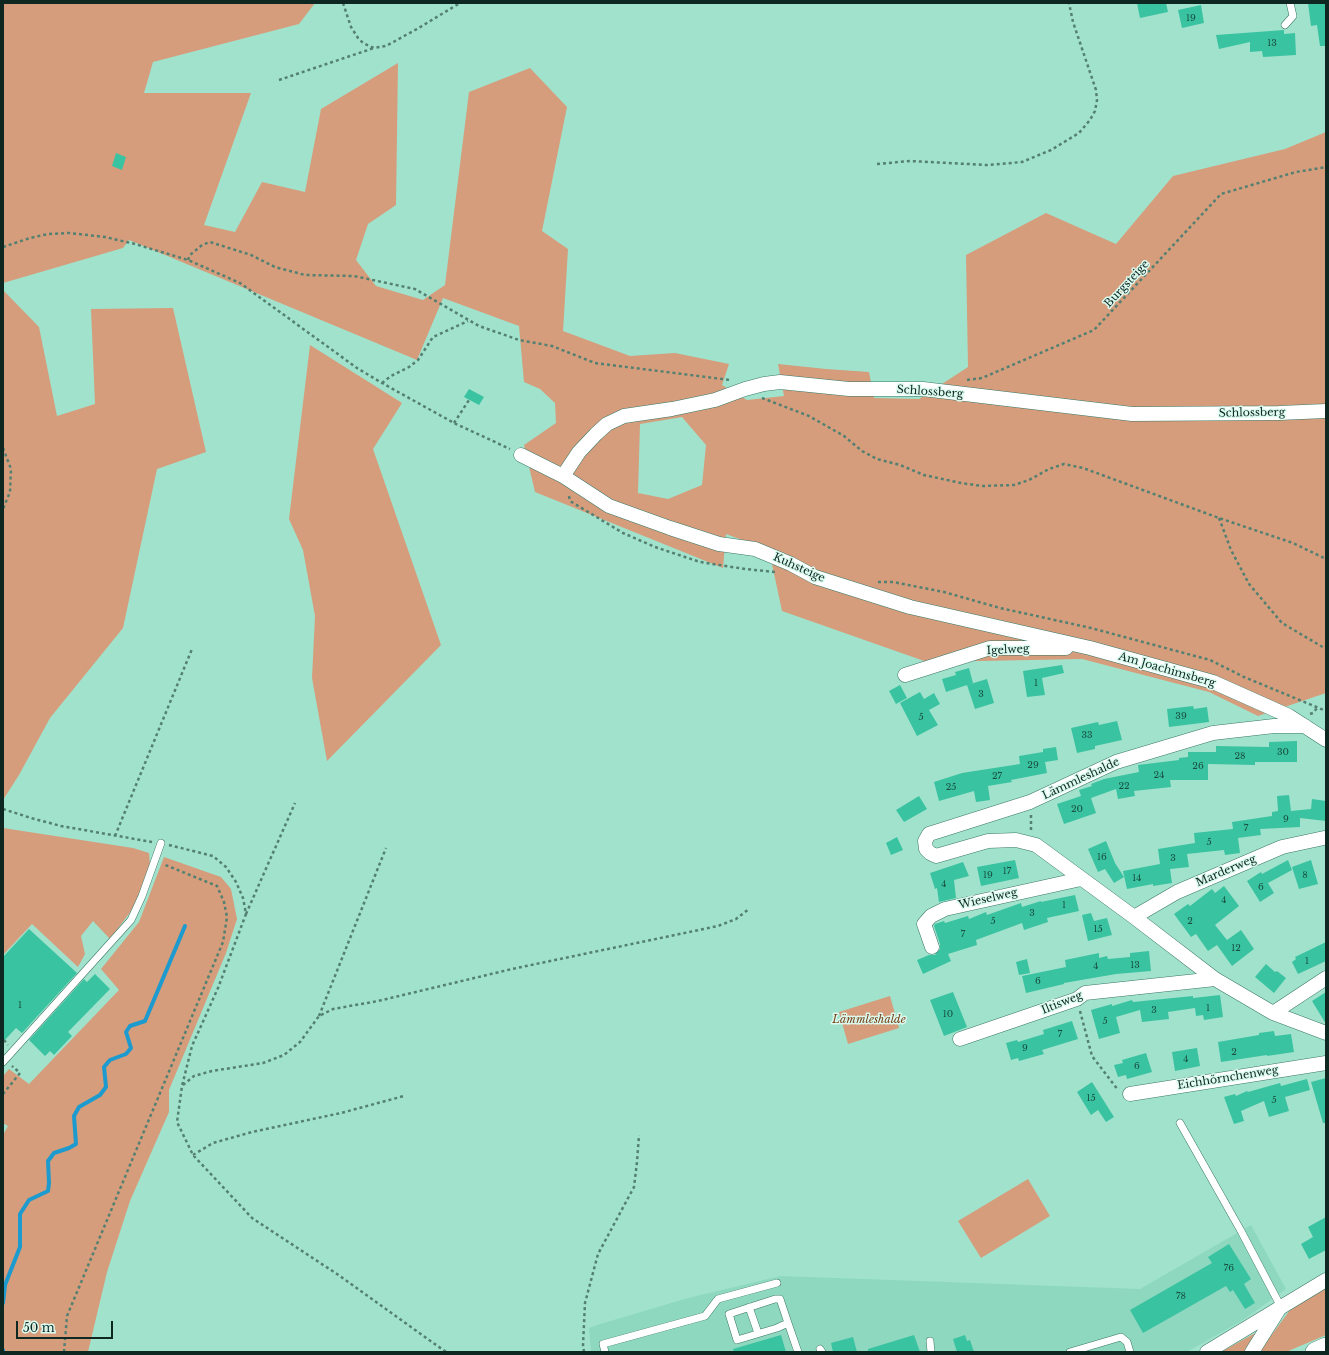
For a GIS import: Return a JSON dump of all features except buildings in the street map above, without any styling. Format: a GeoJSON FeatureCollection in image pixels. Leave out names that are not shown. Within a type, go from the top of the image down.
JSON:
{"type":"FeatureCollection","features":[{"type":"Feature","properties":{"kind":"main road"},"geometry":{"type":"LineString","coordinates":[[1315,1352],[1326,1348]]}},
{"type":"Feature","properties":{"kind":"street","name":"Schlossberg"},"geometry":{"type":"LineString","coordinates":[[563,476],[579,452],[596,434],[607,424],[624,416],[672,409],[714,400],[745,389],[780,382],[849,389],[923,389],[1132,414],[1279,413],[1326,411]]}},
{"type":"Feature","properties":{"kind":"street","name":"Kuhsteige"},"geometry":{"type":"LineString","coordinates":[[521,455],[563,476],[609,506],[670,528],[720,544],[755,549],[836,584],[910,606],[1090,648]]}},
{"type":"Feature","properties":{"kind":"street","name":"Igelweg"},"geometry":{"type":"LineString","coordinates":[[905,675],[990,648],[1090,648]]}},
{"type":"Feature","properties":{"kind":"street","name":"Am Joachimsberg"},"geometry":{"type":"LineString","coordinates":[[1090,648],[1213,682],[1289,716],[1326,740]]}},
{"type":"Feature","properties":{"kind":"street","name":"Lämmleshalde"},"geometry":{"type":"LineString","coordinates":[[1305,726],[1274,726],[1213,732],[1116,762],[1030,802],[929,834],[925,841],[926,848],[930,853],[936,856],[988,840],[1016,840],[1036,845],[1215,979],[1273,1013],[1326,1033]]}},
{"type":"Feature","properties":{"kind":"street","name":"Marderweg"},"geometry":{"type":"LineString","coordinates":[[1134,917],[1178,892],[1282,847],[1324,838]]}},
{"type":"Feature","properties":{"kind":"street","name":"Wieselweg"},"geometry":{"type":"LineString","coordinates":[[932,947],[924,924],[931,916],[945,909],[1081,878]]}},
{"type":"Feature","properties":{"kind":"street"},"geometry":{"type":"LineString","coordinates":[[1273,1013],[1326,978]]}},
{"type":"Feature","properties":{"kind":"street","name":"Iltisweg"},"geometry":{"type":"LineString","coordinates":[[960,1040],[1077,999],[1085,993],[1215,979]]}},
{"type":"Feature","properties":{"kind":"street","name":"Eichhörnchenweg"},"geometry":{"type":"LineString","coordinates":[[1130,1094],[1326,1063]]}},
{"type":"Feature","properties":{"kind":"street"},"geometry":{"type":"LineString","coordinates":[[1207,1352],[1326,1280]]}},
{"type":"Feature","properties":{"kind":"street"},"geometry":{"type":"LineString","coordinates":[[1252,1352],[1281,1307]]}},
{"type":"Feature","properties":{"kind":"lane"},"geometry":{"type":"LineString","coordinates":[[1285,25],[1293,16],[1290,3]]}},
{"type":"Feature","properties":{"kind":"lane"},"geometry":{"type":"LineString","coordinates":[[4,1061],[131,920],[142,896],[160,843]]}},
{"type":"Feature","properties":{"kind":"lane"},"geometry":{"type":"LineString","coordinates":[[1180,1123],[1241,1231],[1281,1307]]}},
{"type":"Feature","properties":{"kind":"lane"},"geometry":{"type":"LineString","coordinates":[[605,1352],[603,1344],[706,1316],[718,1299],[777,1283]]}},
{"type":"Feature","properties":{"kind":"lane"},"geometry":{"type":"LineString","coordinates":[[788,1323],[777,1328],[737,1340],[729,1314],[775,1299],[780,1299],[798,1352]]}},
{"type":"Feature","properties":{"kind":"lane"},"geometry":{"type":"LineString","coordinates":[[749,1307],[758,1333]]}},
{"type":"Feature","properties":{"kind":"lane"},"geometry":{"type":"LineString","coordinates":[[1070,1352],[1121,1337],[1127,1342],[1130,1352]]}},
{"type":"Feature","properties":{"kind":"lane"},"geometry":{"type":"LineString","coordinates":[[930,1341],[931,1352]]}},
{"type":"Feature","properties":{"kind":"path"},"geometry":{"type":"LineString","coordinates":[[343,3],[351,27],[358,38],[363,43],[374,48]]}},
{"type":"Feature","properties":{"kind":"path"},"geometry":{"type":"LineString","coordinates":[[279,80],[374,48],[386,46],[460,3]]}},
{"type":"Feature","properties":{"kind":"path"},"geometry":{"type":"LineString","coordinates":[[877,164],[910,161],[987,165],[1022,162],[1051,150],[1079,133],[1090,120],[1095,111],[1097,100],[1096,90],[1073,22],[1069,3]]}},
{"type":"Feature","properties":{"kind":"path","name":"Burgsteige"},"geometry":{"type":"LineString","coordinates":[[967,380],[982,378],[1094,330],[1221,194],[1296,172],[1326,167]]}},
{"type":"Feature","properties":{"kind":"path"},"geometry":{"type":"LineString","coordinates":[[3,247],[48,234],[69,233],[105,237],[135,244],[188,260],[240,283],[357,368],[382,384],[454,423],[521,455]]}},
{"type":"Feature","properties":{"kind":"path"},"geometry":{"type":"LineString","coordinates":[[188,260],[190,255],[202,245],[210,242],[252,255],[275,267],[305,275],[354,276],[415,289],[479,326],[519,340],[552,346],[595,363],[735,381],[752,394],[808,416],[844,436],[877,459],[900,465],[924,474],[961,483],[982,486],[1014,485],[1064,464],[1083,468],[1219,518],[1293,543],[1326,559]]}},
{"type":"Feature","properties":{"kind":"path"},"geometry":{"type":"LineString","coordinates":[[382,384],[391,376],[409,367],[418,360],[433,337],[468,321]]}},
{"type":"Feature","properties":{"kind":"path"},"geometry":{"type":"LineString","coordinates":[[454,423],[470,400]]}},
{"type":"Feature","properties":{"kind":"path"},"geometry":{"type":"LineString","coordinates":[[3,448],[11,469],[10,492],[3,509]]}},
{"type":"Feature","properties":{"kind":"path"},"geometry":{"type":"LineString","coordinates":[[1219,518],[1231,550],[1249,584],[1282,623],[1326,649]]}},
{"type":"Feature","properties":{"kind":"path"},"geometry":{"type":"LineString","coordinates":[[115,836],[192,649]]}},
{"type":"Feature","properties":{"kind":"path"},"geometry":{"type":"LineString","coordinates":[[1030,802],[1032,844]]}},
{"type":"Feature","properties":{"kind":"path"},"geometry":{"type":"LineString","coordinates":[[295,803],[246,914],[218,988],[192,1046],[182,1086],[177,1122],[192,1155],[252,1218],[337,1274],[446,1352]]}},
{"type":"Feature","properties":{"kind":"path"},"geometry":{"type":"LineString","coordinates":[[3,809],[61,826],[182,847],[213,856],[226,867],[236,882],[243,898],[246,914]]}},
{"type":"Feature","properties":{"kind":"path"},"geometry":{"type":"LineString","coordinates":[[182,1086],[194,1076],[212,1071],[263,1063],[284,1055],[300,1042],[319,1016],[386,848]]}},
{"type":"Feature","properties":{"kind":"path"},"geometry":{"type":"LineString","coordinates":[[64,1352],[67,1316],[223,942],[227,917],[224,902],[217,886],[154,860]]}},
{"type":"Feature","properties":{"kind":"path"},"geometry":{"type":"LineString","coordinates":[[319,1016],[332,1010],[378,1001],[512,969],[718,926],[736,919],[749,909]]}},
{"type":"Feature","properties":{"kind":"path"},"geometry":{"type":"LineString","coordinates":[[1077,999],[1092,1056],[1122,1096],[1130,1094]]}},
{"type":"Feature","properties":{"kind":"path"},"geometry":{"type":"LineString","coordinates":[[3,1094],[20,1073],[4,1061]]}},
{"type":"Feature","properties":{"kind":"path"},"geometry":{"type":"LineString","coordinates":[[192,1155],[213,1143],[252,1132],[341,1113],[404,1096]]}},
{"type":"Feature","properties":{"kind":"path"},"geometry":{"type":"LineString","coordinates":[[584,1352],[585,1303],[598,1254],[634,1187],[639,1135]]}},
{"type":"Feature","properties":{"kind":"shaded area"},"geometry":{"type":"Polygon","coordinates":[[[1251,1225],[1286,1289],[1243,1320],[1187,1352],[591,1352],[589,1328],[688,1298],[781,1276],[1140,1289],[1251,1225]]]}},
{"type":"Feature","properties":{"kind":"green space"},"geometry":{"type":"Polygon","coordinates":[[[3,3],[315,3],[299,24],[153,62],[144,93],[251,93],[204,225],[235,232],[262,182],[305,192],[321,109],[398,63],[396,205],[368,224],[356,260],[376,286],[423,300],[445,285],[469,92],[530,68],[567,107],[542,231],[568,249],[563,331],[630,356],[675,353],[729,364],[722,385],[747,400],[784,396],[778,364],[869,372],[874,398],[919,399],[968,367],[966,255],[1046,213],[1116,244],[1173,176],[1285,149],[1326,132],[1326,693],[1258,716],[1209,692],[1082,659],[927,662],[782,611],[769,550],[726,534],[723,568],[535,492],[524,445],[556,423],[555,403],[540,389],[524,382],[519,326],[443,298],[417,360],[129,240],[123,248],[3,283],[3,3]],[[682,417],[640,424],[638,493],[668,499],[702,485],[706,445],[682,417]]]}},
{"type":"Feature","properties":{"kind":"green space"},"geometry":{"type":"Polygon","coordinates":[[[3,290],[39,327],[57,416],[95,404],[91,309],[173,308],[206,452],[157,469],[123,628],[50,718],[19,775],[3,800],[3,290]]]}},
{"type":"Feature","properties":{"kind":"green space"},"geometry":{"type":"Polygon","coordinates":[[[310,345],[402,403],[373,449],[441,645],[327,761],[312,678],[315,616],[303,550],[289,519],[310,345]]]}},
{"type":"Feature","properties":{"kind":"green space"},"geometry":{"type":"Polygon","coordinates":[[[3,828],[133,848],[149,853],[150,865],[134,907],[110,939],[93,921],[81,936],[85,954],[78,967],[32,924],[3,955],[3,828]]]}},
{"type":"Feature","properties":{"kind":"green space"},"geometry":{"type":"Polygon","coordinates":[[[164,857],[221,877],[231,889],[237,919],[226,953],[169,1090],[169,1112],[130,1201],[107,1272],[88,1352],[3,1352],[3,1135],[8,1126],[3,1123],[3,1076],[9,1069],[29,1084],[119,990],[101,969],[139,922],[164,857]]]}},
{"type":"Feature","properties":{"kind":"green space","name":"Lämmleshalde"},"geometry":{"type":"Polygon","coordinates":[[[890,996],[899,1028],[848,1044],[839,1012],[890,996]]]}},
{"type":"Feature","properties":{"kind":"green space"},"geometry":{"type":"Polygon","coordinates":[[[1028,1179],[1050,1216],[981,1258],[958,1221],[1028,1179]]]}},
{"type":"Feature","properties":{"kind":"green space"},"geometry":{"type":"Polygon","coordinates":[[[1326,1288],[1326,1335],[1286,1352],[1259,1352],[1290,1310],[1326,1288]]]}},
{"type":"Feature","properties":{"kind":"green space"},"geometry":{"type":"Polygon","coordinates":[[[1259,1331],[1260,1333],[1245,1352],[1221,1352],[1259,1331]]]}},
{"type":"Feature","properties":{"kind":"waterway"},"geometry":{"type":"LineString","coordinates":[[3,1303],[5,1285],[20,1247],[20,1214],[29,1200],[48,1191],[48,1161],[54,1153],[76,1144],[74,1116],[79,1107],[100,1095],[106,1087],[104,1067],[110,1060],[126,1054],[131,1048],[126,1032],[130,1026],[145,1021],[185,926]]}}]}
